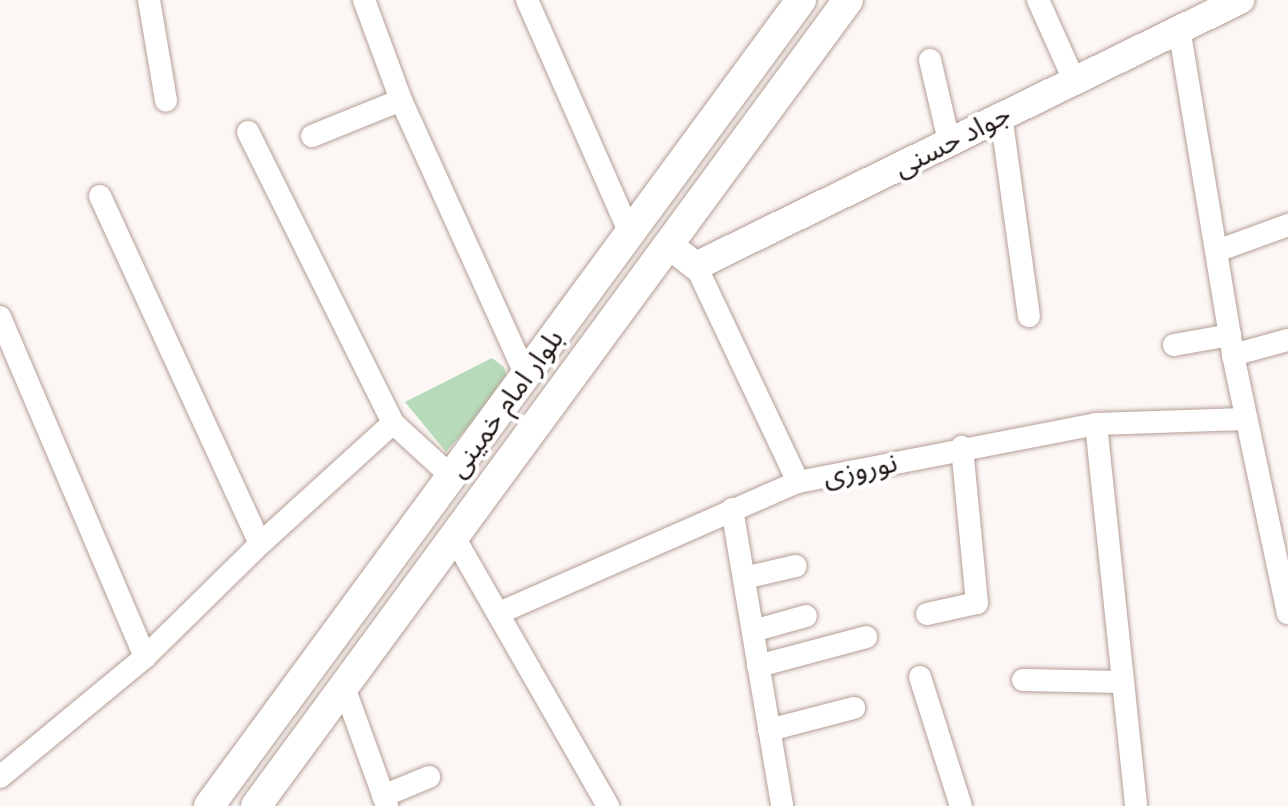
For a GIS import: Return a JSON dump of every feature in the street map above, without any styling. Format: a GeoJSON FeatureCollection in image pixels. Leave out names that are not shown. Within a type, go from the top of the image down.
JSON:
{"type":"FeatureCollection","features":[{"type":"Feature","properties":{"kind":"main road","name":"بلوار امام خمینی"},"geometry":{"type":"LineString","coordinates":[[209,806],[801,0]]}},
{"type":"Feature","properties":{"kind":"main road","name":"بلوار امام خمینی"},"geometry":{"type":"LineString","coordinates":[[256,806],[848,0]]}},
{"type":"Feature","properties":{"kind":"street"},"geometry":{"type":"LineString","coordinates":[[149,0],[166,101]]}},
{"type":"Feature","properties":{"kind":"street"},"geometry":{"type":"LineString","coordinates":[[364,0],[401,100],[526,375]]}},
{"type":"Feature","properties":{"kind":"street"},"geometry":{"type":"LineString","coordinates":[[527,0],[630,233]]}},
{"type":"Feature","properties":{"kind":"street"},"geometry":{"type":"LineString","coordinates":[[1038,0],[1074,78]]}},
{"type":"Feature","properties":{"kind":"street","name":"جواد حسنی"},"geometry":{"type":"LineString","coordinates":[[696,266],[1240,0]]}},
{"type":"Feature","properties":{"kind":"street"},"geometry":{"type":"LineString","coordinates":[[1179,28],[1231,345],[1288,612]]}},
{"type":"Feature","properties":{"kind":"street"},"geometry":{"type":"LineString","coordinates":[[930,60],[949,141]]}},
{"type":"Feature","properties":{"kind":"street"},"geometry":{"type":"LineString","coordinates":[[312,136],[401,100]]}},
{"type":"Feature","properties":{"kind":"street"},"geometry":{"type":"LineString","coordinates":[[1000,115],[1029,316]]}},
{"type":"Feature","properties":{"kind":"street"},"geometry":{"type":"LineString","coordinates":[[248,132],[393,423],[451,476]]}},
{"type":"Feature","properties":{"kind":"street"},"geometry":{"type":"LineString","coordinates":[[100,196],[260,544]]}},
{"type":"Feature","properties":{"kind":"street"},"geometry":{"type":"LineString","coordinates":[[1217,251],[1288,225]]}},
{"type":"Feature","properties":{"kind":"street"},"geometry":{"type":"LineString","coordinates":[[669,245],[696,266],[798,482]]}},
{"type":"Feature","properties":{"kind":"street"},"geometry":{"type":"LineString","coordinates":[[0,317],[8,360],[145,657]]}},
{"type":"Feature","properties":{"kind":"street"},"geometry":{"type":"LineString","coordinates":[[1174,345],[1288,340]]}},
{"type":"Feature","properties":{"kind":"street","name":"نوروزی"},"geometry":{"type":"LineString","coordinates":[[499,614],[798,482],[962,447],[1096,424],[1246,419]]}},
{"type":"Feature","properties":{"kind":"street"},"geometry":{"type":"LineString","coordinates":[[0,776],[145,657],[260,544],[393,423]]}},
{"type":"Feature","properties":{"kind":"street"},"geometry":{"type":"LineString","coordinates":[[1096,424],[1136,806]]}},
{"type":"Feature","properties":{"kind":"street"},"geometry":{"type":"LineString","coordinates":[[927,614],[977,603],[962,447]]}},
{"type":"Feature","properties":{"kind":"street"},"geometry":{"type":"LineString","coordinates":[[732,509],[782,806]]}},
{"type":"Feature","properties":{"kind":"street"},"geometry":{"type":"LineString","coordinates":[[454,537],[608,806]]}},
{"type":"Feature","properties":{"kind":"street"},"geometry":{"type":"LineString","coordinates":[[744,578],[796,566]]}},
{"type":"Feature","properties":{"kind":"street"},"geometry":{"type":"LineString","coordinates":[[752,631],[806,616]]}},
{"type":"Feature","properties":{"kind":"street"},"geometry":{"type":"LineString","coordinates":[[758,666],[866,638]]}},
{"type":"Feature","properties":{"kind":"street"},"geometry":{"type":"LineString","coordinates":[[920,677],[960,806]]}},
{"type":"Feature","properties":{"kind":"street"},"geometry":{"type":"LineString","coordinates":[[1023,680],[1122,682]]}},
{"type":"Feature","properties":{"kind":"street"},"geometry":{"type":"LineString","coordinates":[[344,687],[385,801],[430,777]]}},
{"type":"Feature","properties":{"kind":"street"},"geometry":{"type":"LineString","coordinates":[[769,730],[846,710],[832,689]]}},
{"type":"Feature","properties":{"kind":"green space"},"geometry":{"type":"Polygon","coordinates":[[[492,358],[504,367],[508,381],[446,452],[405,402],[492,358]]]}}]}
